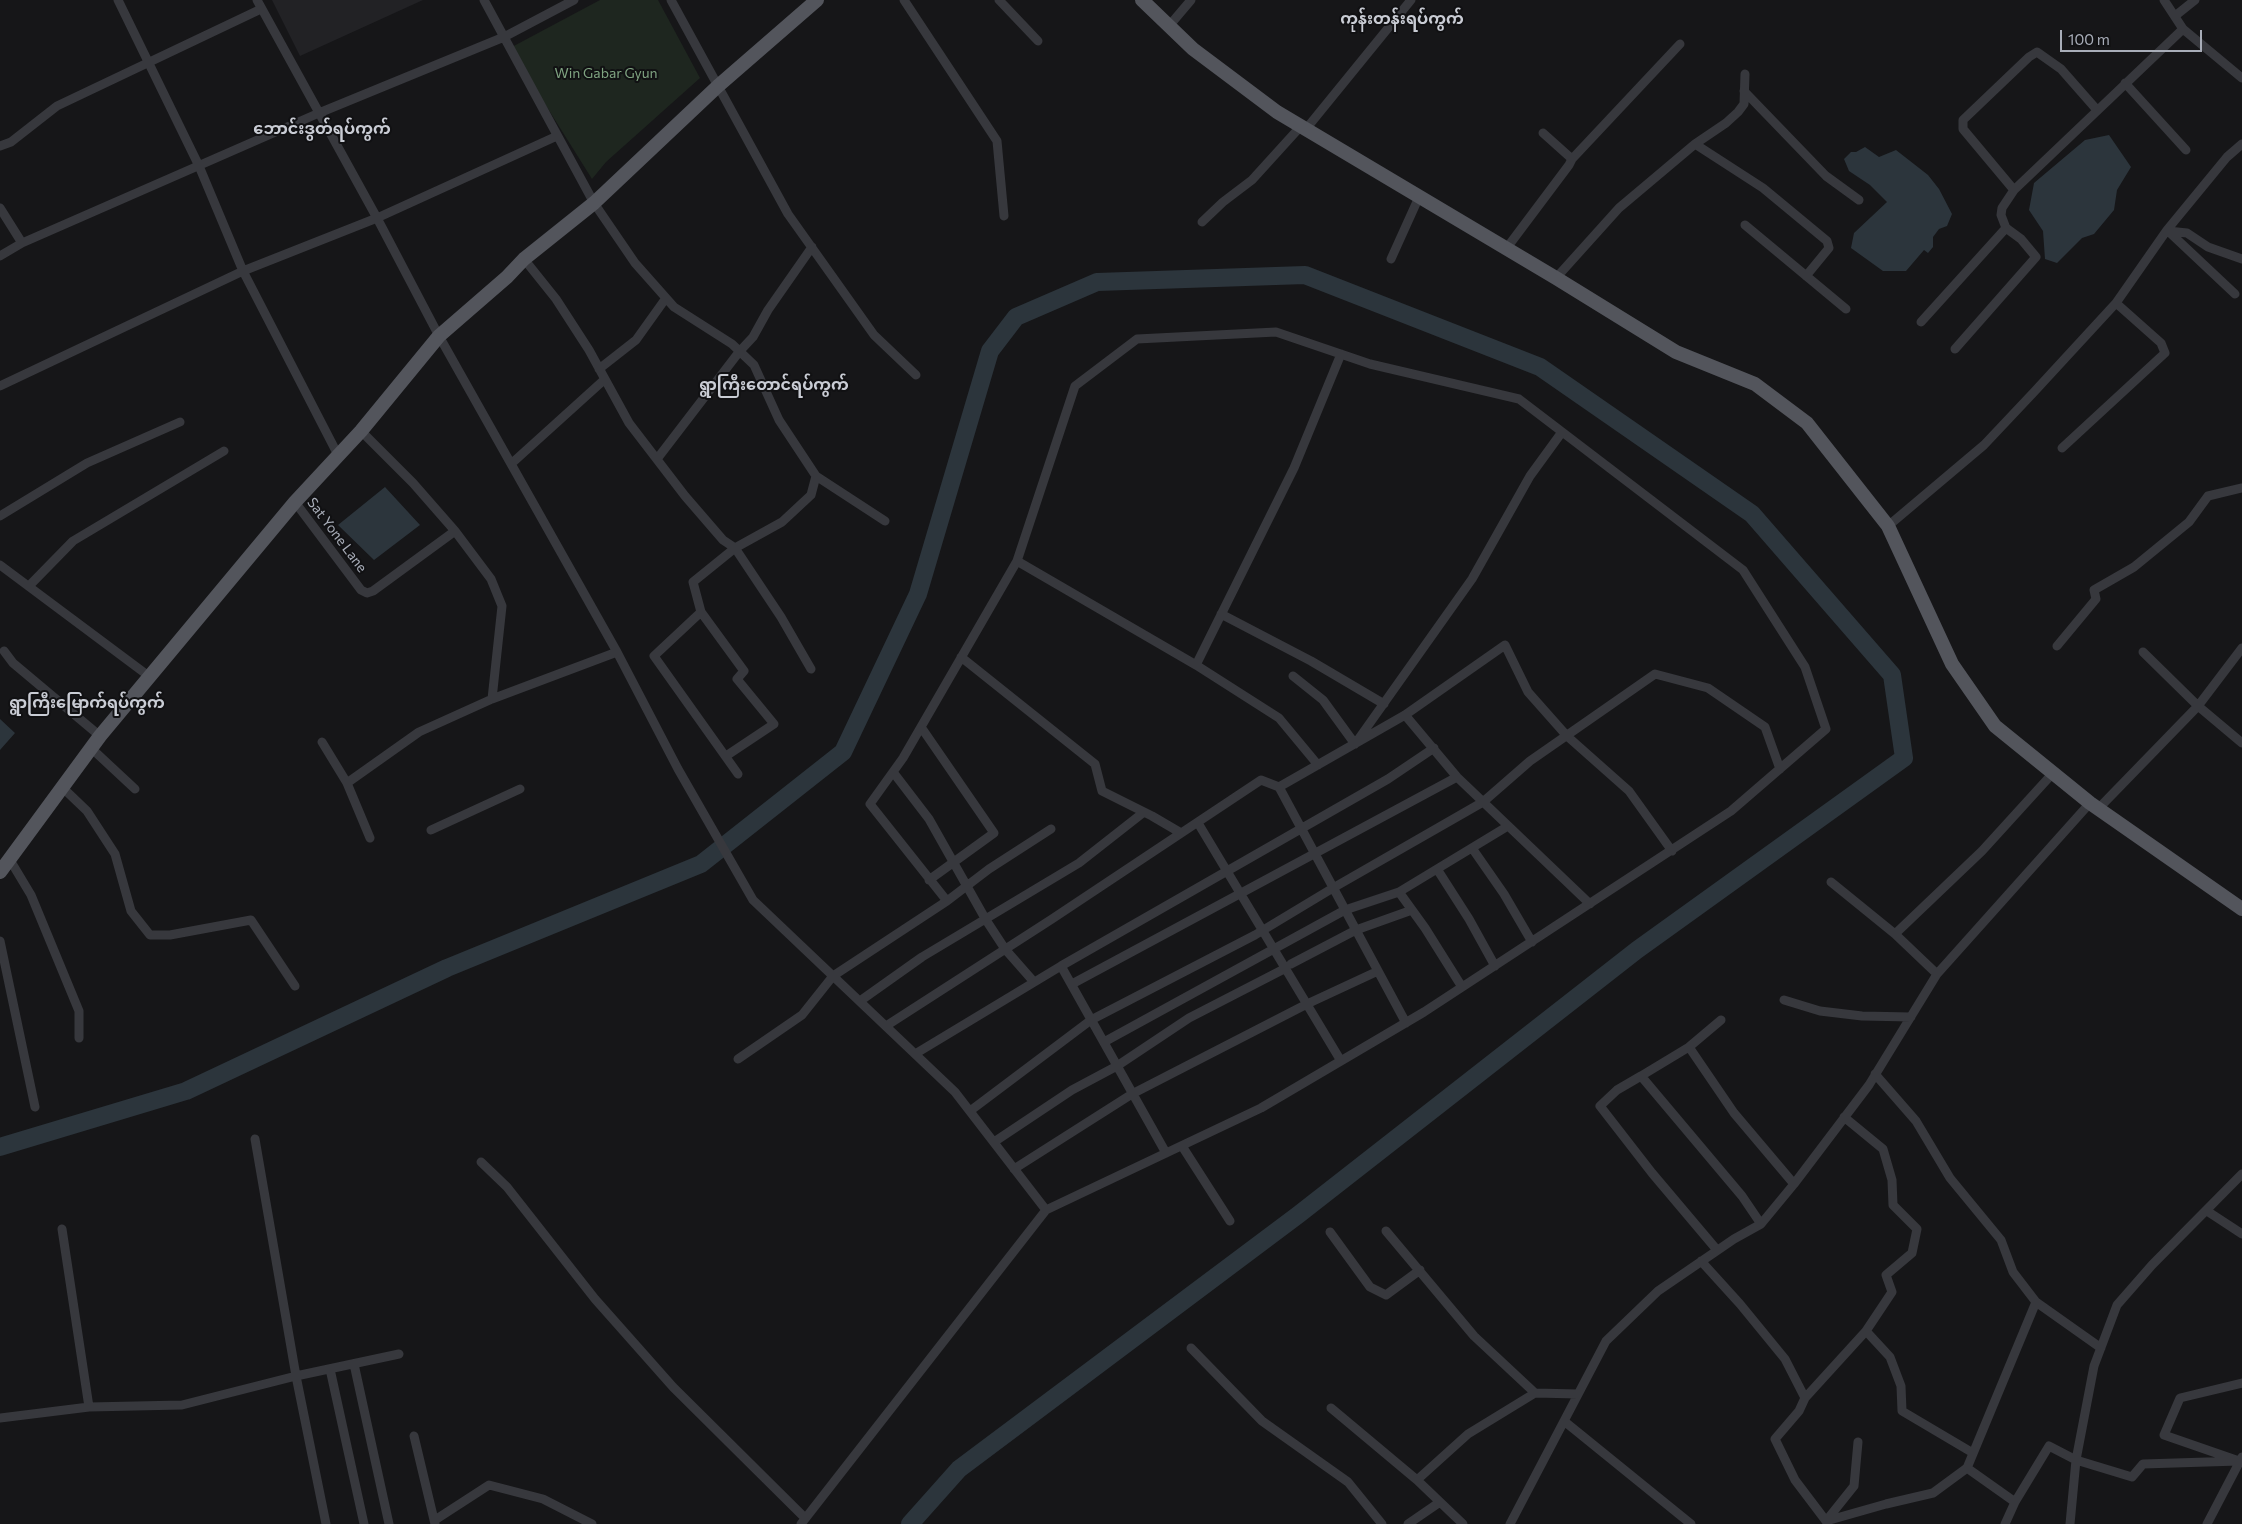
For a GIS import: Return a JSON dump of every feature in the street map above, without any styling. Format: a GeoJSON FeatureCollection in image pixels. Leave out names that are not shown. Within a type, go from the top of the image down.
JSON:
{"type":"FeatureCollection","features":[{"type":"Feature","properties":{"kind":"main road"},"geometry":{"type":"LineString","coordinates":[[0,872],[100,736],[295,502],[361,431],[439,336],[507,277],[524,259],[594,202],[718,86],[817,0]]}},
{"type":"Feature","properties":{"kind":"main road"},"geometry":{"type":"LineString","coordinates":[[1142,0],[1192,49],[1277,112],[1556,278],[1676,352],[1755,384],[1807,423],[1888,526],[1952,664],[1995,726],[2094,806],[2239,904]]}},
{"type":"Feature","properties":{"kind":"street"},"geometry":{"type":"LineString","coordinates":[[118,0],[200,166],[243,271],[338,455]]}},
{"type":"Feature","properties":{"kind":"street"},"geometry":{"type":"LineString","coordinates":[[257,0],[377,218],[439,336],[617,652],[678,769],[753,900],[955,1092],[1046,1210]]}},
{"type":"Feature","properties":{"kind":"street"},"geometry":{"type":"LineString","coordinates":[[484,0],[556,136],[594,202],[636,263],[674,307],[732,344],[754,365],[779,420],[816,476],[885,521]]}},
{"type":"Feature","properties":{"kind":"street"},"geometry":{"type":"LineString","coordinates":[[0,256],[22,243],[319,113],[504,36],[574,0]]}},
{"type":"Feature","properties":{"kind":"street"},"geometry":{"type":"LineString","coordinates":[[670,0],[788,214],[874,335],[916,375]]}},
{"type":"Feature","properties":{"kind":"street"},"geometry":{"type":"LineString","coordinates":[[904,0],[997,142],[1004,216]]}},
{"type":"Feature","properties":{"kind":"street"},"geometry":{"type":"LineString","coordinates":[[999,0],[1038,41]]}},
{"type":"Feature","properties":{"kind":"street"},"geometry":{"type":"LineString","coordinates":[[1169,26],[1191,0]]}},
{"type":"Feature","properties":{"kind":"street"},"geometry":{"type":"LineString","coordinates":[[1202,222],[1223,202],[1252,180],[1304,128],[1411,0]]}},
{"type":"Feature","properties":{"kind":"street"},"geometry":{"type":"LineString","coordinates":[[2164,0],[2183,29],[2242,78]]}},
{"type":"Feature","properties":{"kind":"street"},"geometry":{"type":"LineString","coordinates":[[2175,16],[2195,0]]}},
{"type":"Feature","properties":{"kind":"street"},"geometry":{"type":"LineString","coordinates":[[0,146],[11,142],[57,106],[149,64],[261,9]]}},
{"type":"Feature","properties":{"kind":"street"},"geometry":{"type":"LineString","coordinates":[[1955,349],[2036,258],[2021,239],[2006,228],[2001,215],[2002,208],[2014,190],[2183,29]]}},
{"type":"Feature","properties":{"kind":"street"},"geometry":{"type":"LineString","coordinates":[[1506,249],[1572,159],[1680,44]]}},
{"type":"Feature","properties":{"kind":"street"},"geometry":{"type":"LineString","coordinates":[[2014,190],[1963,129],[1962,124],[1963,120],[2022,63],[2037,52],[2046,57],[2066,74],[2097,110]]}},
{"type":"Feature","properties":{"kind":"street"},"geometry":{"type":"LineString","coordinates":[[1556,278],[1619,208],[1695,144],[1726,123],[1738,112],[1744,104],[1744,74]]}},
{"type":"Feature","properties":{"kind":"street"},"geometry":{"type":"LineString","coordinates":[[2125,83],[2186,150]]}},
{"type":"Feature","properties":{"kind":"street"},"geometry":{"type":"LineString","coordinates":[[1744,91],[1826,176],[1859,200]]}},
{"type":"Feature","properties":{"kind":"street"},"geometry":{"type":"LineString","coordinates":[[1543,133],[1572,159]]}},
{"type":"Feature","properties":{"kind":"street"},"geometry":{"type":"LineString","coordinates":[[0,386],[243,271],[377,218],[556,136]]}},
{"type":"Feature","properties":{"kind":"street"},"geometry":{"type":"LineString","coordinates":[[1695,144],[1763,188],[1828,241],[1829,248],[1806,276]]}},
{"type":"Feature","properties":{"kind":"street"},"geometry":{"type":"LineString","coordinates":[[1888,526],[1984,445],[2116,302],[2167,231],[2227,157],[2242,144]]}},
{"type":"Feature","properties":{"kind":"street"},"geometry":{"type":"LineString","coordinates":[[1391,259],[1420,197]]}},
{"type":"Feature","properties":{"kind":"street"},"geometry":{"type":"LineString","coordinates":[[0,208],[22,243]]}},
{"type":"Feature","properties":{"kind":"street"},"geometry":{"type":"LineString","coordinates":[[1745,225],[1846,308]]}},
{"type":"Feature","properties":{"kind":"street"},"geometry":{"type":"LineString","coordinates":[[1921,322],[2006,228]]}},
{"type":"Feature","properties":{"kind":"street"},"geometry":{"type":"LineString","coordinates":[[2167,231],[2187,233],[2208,247],[2242,259]]}},
{"type":"Feature","properties":{"kind":"street"},"geometry":{"type":"LineString","coordinates":[[2167,231],[2235,294]]}},
{"type":"Feature","properties":{"kind":"street"},"geometry":{"type":"LineString","coordinates":[[657,460],[740,352],[753,338],[768,310],[812,247]]}},
{"type":"Feature","properties":{"kind":"street"},"geometry":{"type":"LineString","coordinates":[[524,259],[556,299],[589,350],[629,423],[723,540],[735,548],[781,617],[810,669]]}},
{"type":"Feature","properties":{"kind":"street"},"geometry":{"type":"LineString","coordinates":[[599,369],[636,340],[666,298]]}},
{"type":"Feature","properties":{"kind":"street"},"geometry":{"type":"LineString","coordinates":[[2062,448],[2165,353],[2162,343],[2116,302]]}},
{"type":"Feature","properties":{"kind":"street"},"geometry":{"type":"LineString","coordinates":[[481,1162],[507,1187],[595,1299],[673,1388],[803,1521],[1046,1210],[1261,1108],[1406,1023],[1731,812],[1826,729],[1805,667],[1742,570],[1519,399],[1370,364],[1276,332],[1136,339],[1075,386],[1017,561],[893,772],[870,804],[947,901]]}},
{"type":"Feature","properties":{"kind":"street"},"geometry":{"type":"LineString","coordinates":[[1196,665],[1294,468],[1342,354]]}},
{"type":"Feature","properties":{"kind":"street"},"geometry":{"type":"LineString","coordinates":[[511,464],[605,379]]}},
{"type":"Feature","properties":{"kind":"street"},"geometry":{"type":"LineString","coordinates":[[0,516],[87,463],[180,422]]}},
{"type":"Feature","properties":{"kind":"street"},"geometry":{"type":"LineString","coordinates":[[361,431],[412,483],[491,579],[502,606],[492,699]]}},
{"type":"Feature","properties":{"kind":"street"},"geometry":{"type":"LineString","coordinates":[[1355,744],[1472,579],[1530,476],[1562,432]]}},
{"type":"Feature","properties":{"kind":"street"},"geometry":{"type":"LineString","coordinates":[[29,586],[73,541],[224,451]]}},
{"type":"Feature","properties":{"kind":"street"},"geometry":{"type":"LineString","coordinates":[[726,756],[774,724],[737,679],[744,671],[701,612],[693,582],[735,548],[782,522],[811,494],[816,476]]}},
{"type":"Feature","properties":{"kind":"street"},"geometry":{"type":"LineString","coordinates":[[2057,646],[2096,599],[2094,590],[2134,567],[2189,522],[2208,496],[2242,488]]}},
{"type":"Feature","properties":{"kind":"street","name":"Sat Yone Lane"},"geometry":{"type":"LineString","coordinates":[[295,502],[361,590],[367,593],[374,591],[454,532]]}},
{"type":"Feature","properties":{"kind":"street"},"geometry":{"type":"LineString","coordinates":[[1017,561],[1196,665],[1279,718],[1318,765]]}},
{"type":"Feature","properties":{"kind":"street"},"geometry":{"type":"LineString","coordinates":[[0,565],[150,677]]}},
{"type":"Feature","properties":{"kind":"street"},"geometry":{"type":"LineString","coordinates":[[701,612],[654,656],[738,774]]}},
{"type":"Feature","properties":{"kind":"street"},"geometry":{"type":"LineString","coordinates":[[1221,614],[1311,661],[1384,704]]}},
{"type":"Feature","properties":{"kind":"street"},"geometry":{"type":"LineString","coordinates":[[1279,787],[1405,715],[1505,645],[1528,692],[1567,736],[1629,791],[1672,851]]}},
{"type":"Feature","properties":{"kind":"street"},"geometry":{"type":"LineString","coordinates":[[1510,1524],[1606,1341],[1658,1291],[1718,1250],[1761,1224],[1794,1184],[1876,1074],[1937,974],[2094,806],[2198,706],[2242,648]]}},
{"type":"Feature","properties":{"kind":"street"},"geometry":{"type":"LineString","coordinates":[[4,651],[13,663],[100,736]]}},
{"type":"Feature","properties":{"kind":"street"},"geometry":{"type":"LineString","coordinates":[[348,783],[419,732],[492,699],[617,652]]}},
{"type":"Feature","properties":{"kind":"street"},"geometry":{"type":"LineString","coordinates":[[2143,652],[2198,706],[2242,743]]}},
{"type":"Feature","properties":{"kind":"street"},"geometry":{"type":"LineString","coordinates":[[961,657],[1095,764],[1102,791],[1181,833]]}},
{"type":"Feature","properties":{"kind":"street"},"geometry":{"type":"LineString","coordinates":[[970,1111],[1092,1020],[1263,930],[1483,802],[1530,761],[1655,674],[1708,688],[1765,727],[1780,769]]}},
{"type":"Feature","properties":{"kind":"street"},"geometry":{"type":"LineString","coordinates":[[1293,676],[1323,700],[1355,744]]}},
{"type":"Feature","properties":{"kind":"street"},"geometry":{"type":"LineString","coordinates":[[1405,715],[1457,777],[1590,904]]}},
{"type":"Feature","properties":{"kind":"street"},"geometry":{"type":"LineString","coordinates":[[920,727],[994,833],[929,880]]}},
{"type":"Feature","properties":{"kind":"street"},"geometry":{"type":"LineString","coordinates":[[322,742],[348,783],[370,838]]}},
{"type":"Feature","properties":{"kind":"street"},"geometry":{"type":"LineString","coordinates":[[91,748],[135,789]]}},
{"type":"Feature","properties":{"kind":"street"},"geometry":{"type":"LineString","coordinates":[[916,1054],[1061,966],[1388,779],[1434,748]]}},
{"type":"Feature","properties":{"kind":"street"},"geometry":{"type":"LineString","coordinates":[[893,772],[929,819],[953,864],[1005,949],[1034,982]]}},
{"type":"Feature","properties":{"kind":"street"},"geometry":{"type":"LineString","coordinates":[[1895,934],[1982,851],[2053,773]]}},
{"type":"Feature","properties":{"kind":"street"},"geometry":{"type":"LineString","coordinates":[[1072,984],[1457,777]]}},
{"type":"Feature","properties":{"kind":"street"},"geometry":{"type":"LineString","coordinates":[[886,1026],[1261,780],[1279,787],[1406,1023]]}},
{"type":"Feature","properties":{"kind":"street"},"geometry":{"type":"LineString","coordinates":[[63,788],[87,811],[115,854],[131,911],[150,935],[170,935],[251,920],[295,986]]}},
{"type":"Feature","properties":{"kind":"street"},"geometry":{"type":"LineString","coordinates":[[430,830],[520,789]]}},
{"type":"Feature","properties":{"kind":"street"},"geometry":{"type":"LineString","coordinates":[[860,1001],[922,957],[1079,864],[1144,812]]}},
{"type":"Feature","properties":{"kind":"street"},"geometry":{"type":"LineString","coordinates":[[1198,823],[1275,950],[1288,966],[1307,1004],[1342,1061]]}},
{"type":"Feature","properties":{"kind":"street"},"geometry":{"type":"LineString","coordinates":[[1104,1042],[1345,910],[1399,892],[1508,826]]}},
{"type":"Feature","properties":{"kind":"street"},"geometry":{"type":"LineString","coordinates":[[738,1059],[802,1015],[833,976],[947,901],[989,869],[1051,829]]}},
{"type":"Feature","properties":{"kind":"street"},"geometry":{"type":"LineString","coordinates":[[1472,848],[1504,894],[1532,942]]}},
{"type":"Feature","properties":{"kind":"street"},"geometry":{"type":"LineString","coordinates":[[10,860],[31,896],[79,1011],[79,1038]]}},
{"type":"Feature","properties":{"kind":"street"},"geometry":{"type":"LineString","coordinates":[[1437,869],[1469,919],[1494,966]]}},
{"type":"Feature","properties":{"kind":"street"},"geometry":{"type":"LineString","coordinates":[[1831,882],[1895,934],[1937,974]]}},
{"type":"Feature","properties":{"kind":"street"},"geometry":{"type":"LineString","coordinates":[[1399,892],[1462,987]]}},
{"type":"Feature","properties":{"kind":"street"},"geometry":{"type":"LineString","coordinates":[[994,1142],[1072,1090],[1117,1066],[1189,1018],[1356,930],[1412,910]]}},
{"type":"Feature","properties":{"kind":"street"},"geometry":{"type":"LineString","coordinates":[[0,941],[35,1107]]}},
{"type":"Feature","properties":{"kind":"street"},"geometry":{"type":"LineString","coordinates":[[1061,966],[1166,1153]]}},
{"type":"Feature","properties":{"kind":"street"},"geometry":{"type":"LineString","coordinates":[[1014,1169],[1132,1094],[1307,1004],[1378,971]]}},
{"type":"Feature","properties":{"kind":"street"},"geometry":{"type":"LineString","coordinates":[[1784,1000],[1820,1011],[1862,1016],[1910,1017]]}},
{"type":"Feature","properties":{"kind":"street"},"geometry":{"type":"LineString","coordinates":[[1718,1250],[1652,1173],[1600,1106],[1617,1090],[1689,1047],[1721,1020]]}},
{"type":"Feature","properties":{"kind":"street"},"geometry":{"type":"LineString","coordinates":[[1689,1047],[1734,1113],[1794,1184]]}},
{"type":"Feature","properties":{"kind":"street"},"geometry":{"type":"LineString","coordinates":[[1876,1074],[1916,1121],[1950,1178],[2001,1240],[2013,1272],[2036,1302],[2101,1348]]}},
{"type":"Feature","properties":{"kind":"street"},"geometry":{"type":"LineString","coordinates":[[1641,1076],[1742,1196],[1761,1224]]}},
{"type":"Feature","properties":{"kind":"street"},"geometry":{"type":"LineString","coordinates":[[1824,1523],[1795,1480],[1775,1439],[1799,1411],[1805,1398],[1866,1331],[1892,1292],[1886,1275],[1912,1253],[1916,1229],[1892,1206],[1892,1180],[1883,1149],[1844,1117]]}},
{"type":"Feature","properties":{"kind":"street"},"geometry":{"type":"LineString","coordinates":[[255,1139],[296,1376],[326,1524]]}},
{"type":"Feature","properties":{"kind":"street"},"geometry":{"type":"LineString","coordinates":[[1182,1146],[1230,1220]]}},
{"type":"Feature","properties":{"kind":"street"},"geometry":{"type":"LineString","coordinates":[[2070,1524],[2076,1460],[2094,1366],[2117,1305],[2152,1265],[2242,1174]]}},
{"type":"Feature","properties":{"kind":"street"},"geometry":{"type":"LineString","coordinates":[[2207,1210],[2242,1234]]}},
{"type":"Feature","properties":{"kind":"street"},"geometry":{"type":"LineString","coordinates":[[62,1229],[89,1407]]}},
{"type":"Feature","properties":{"kind":"street"},"geometry":{"type":"LineString","coordinates":[[1386,1231],[1474,1336],[1535,1394]]}},
{"type":"Feature","properties":{"kind":"street"},"geometry":{"type":"LineString","coordinates":[[1330,1232],[1370,1287],[1386,1295],[1420,1270]]}},
{"type":"Feature","properties":{"kind":"street"},"geometry":{"type":"LineString","coordinates":[[1701,1262],[1740,1304],[1785,1358],[1805,1398]]}},
{"type":"Feature","properties":{"kind":"street"},"geometry":{"type":"LineString","coordinates":[[1824,1523],[1886,1504],[1933,1493],[1967,1468],[2036,1302]]}},
{"type":"Feature","properties":{"kind":"street"},"geometry":{"type":"LineString","coordinates":[[1866,1331],[1890,1357],[1901,1386],[1902,1411],[1973,1453]]}},
{"type":"Feature","properties":{"kind":"street"},"geometry":{"type":"LineString","coordinates":[[1191,1348],[1262,1421],[1348,1482],[1382,1524]]}},
{"type":"Feature","properties":{"kind":"street"},"geometry":{"type":"LineString","coordinates":[[0,1418],[89,1407],[182,1405],[296,1376],[399,1354]]}},
{"type":"Feature","properties":{"kind":"street"},"geometry":{"type":"LineString","coordinates":[[354,1364],[389,1524]]}},
{"type":"Feature","properties":{"kind":"street"},"geometry":{"type":"LineString","coordinates":[[330,1369],[364,1524]]}},
{"type":"Feature","properties":{"kind":"street"},"geometry":{"type":"LineString","coordinates":[[2241,1461],[2164,1435],[2180,1398],[2242,1383]]}},
{"type":"Feature","properties":{"kind":"street"},"geometry":{"type":"LineString","coordinates":[[1417,1480],[1468,1434],[1535,1394],[1578,1394]]}},
{"type":"Feature","properties":{"kind":"street"},"geometry":{"type":"LineString","coordinates":[[1331,1408],[1417,1480],[1463,1524]]}},
{"type":"Feature","properties":{"kind":"street"},"geometry":{"type":"LineString","coordinates":[[1564,1421],[1691,1524]]}},
{"type":"Feature","properties":{"kind":"street"},"geometry":{"type":"LineString","coordinates":[[414,1436],[435,1522],[489,1485],[543,1499],[592,1524]]}},
{"type":"Feature","properties":{"kind":"street"},"geometry":{"type":"LineString","coordinates":[[1824,1523],[1854,1486],[1858,1442]]}},
{"type":"Feature","properties":{"kind":"street"},"geometry":{"type":"LineString","coordinates":[[2005,1524],[2015,1502],[2050,1446],[2076,1460],[2132,1477],[2143,1464],[2241,1461]]}},
{"type":"Feature","properties":{"kind":"street"},"geometry":{"type":"LineString","coordinates":[[2207,1524],[2241,1461]]}},
{"type":"Feature","properties":{"kind":"street"},"geometry":{"type":"LineString","coordinates":[[1967,1468],[2015,1502]]}},
{"type":"Feature","properties":{"kind":"street"},"geometry":{"type":"LineString","coordinates":[[1408,1524],[1440,1502]]}},
{"type":"Feature","properties":{"kind":"shaded area"},"geometry":{"type":"Polygon","coordinates":[[[272,0],[423,0],[300,56],[272,0]]]}},
{"type":"Feature","properties":{"kind":"shaded area"},"geometry":{"type":"Polygon","coordinates":[[[2109,135],[2131,167],[2117,190],[2114,210],[2094,234],[2082,238],[2057,263],[2045,259],[2043,231],[2029,210],[2034,183],[2085,140],[2109,135]]]}},
{"type":"Feature","properties":{"kind":"shaded area"},"geometry":{"type":"Polygon","coordinates":[[[1865,147],[1879,157],[1896,150],[1928,175],[1939,189],[1952,214],[1947,226],[1939,229],[1933,237],[1933,247],[1928,253],[1924,250],[1906,271],[1883,271],[1851,248],[1854,233],[1887,202],[1870,185],[1849,171],[1844,159],[1851,152],[1856,152],[1865,147]]]}},
{"type":"Feature","properties":{"kind":"shaded area"},"geometry":{"type":"Polygon","coordinates":[[[385,487],[420,525],[374,560],[338,525],[385,487]]]}},
{"type":"Feature","properties":{"kind":"shaded area"},"geometry":{"type":"Polygon","coordinates":[[[0,719],[15,733],[0,750],[0,719]]]}},
{"type":"Feature","properties":{"kind":"green space","name":"Win Gabar Gyun"},"geometry":{"type":"Polygon","coordinates":[[[600,0],[658,0],[700,78],[606,162],[592,179],[510,48],[600,0]]]}},
{"type":"Feature","properties":{"kind":"waterway"},"geometry":{"type":"LineString","coordinates":[[0,1147],[186,1091],[447,968],[701,864],[843,752],[918,594],[990,351],[1016,317],[1097,282],[1305,275],[1540,367],[1752,514],[1892,675],[1904,758],[1637,950],[1298,1215],[959,1469],[910,1524]]}},
{"type":"Feature","properties":{"kind":"district","name":"ကုန်းတန်းရပ်ကွက်"},"geometry":{"type":"Point","coordinates":[1402,19]}},
{"type":"Feature","properties":{"kind":"district","name":"ဘောင်းဒွတ်ရပ်ကွက်"},"geometry":{"type":"Point","coordinates":[322,129]}},
{"type":"Feature","properties":{"kind":"district","name":"ရွာကြီးတောင်ရပ်ကွက်"},"geometry":{"type":"Point","coordinates":[774,385]}},
{"type":"Feature","properties":{"kind":"district","name":"ရွာကြီးမြောက်ရပ်ကွက်"},"geometry":{"type":"Point","coordinates":[87,703]}}]}
